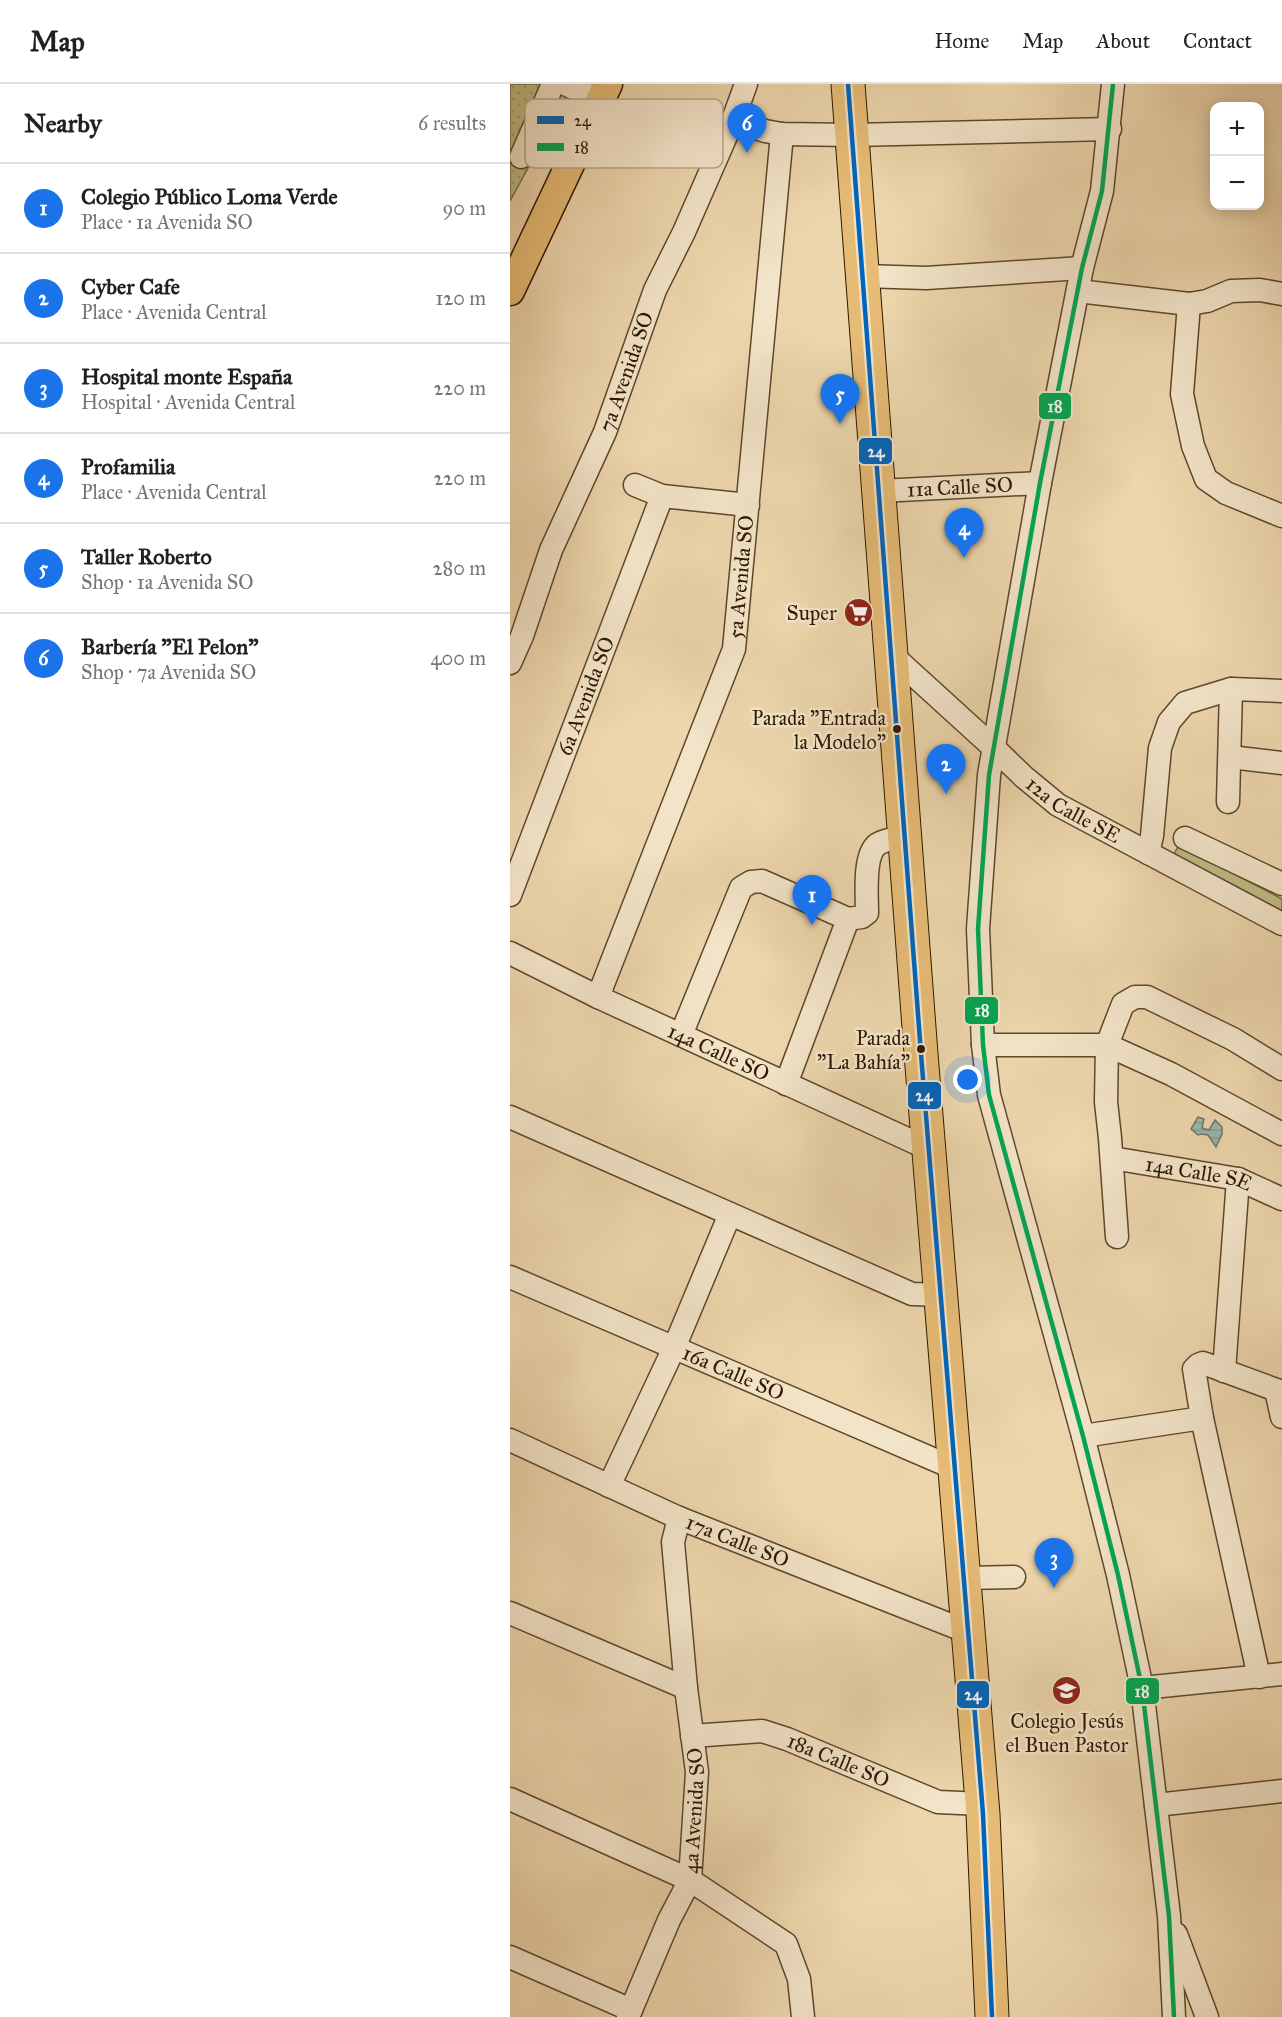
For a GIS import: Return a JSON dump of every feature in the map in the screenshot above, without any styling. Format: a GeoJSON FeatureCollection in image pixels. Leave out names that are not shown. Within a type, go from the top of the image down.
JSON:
{"type":"FeatureCollection","features":[{"type":"Feature","properties":{"kind":"highway"},"geometry":{"type":"LineString","coordinates":[[848,84],[929,1149],[982,1804],[992,2017]]}},
{"type":"Feature","properties":{"kind":"main road"},"geometry":{"type":"LineString","coordinates":[[510,291],[568,168]]}},
{"type":"Feature","properties":{"kind":"street"},"geometry":{"type":"LineString","coordinates":[[546,99],[553,84]]}},
{"type":"Feature","properties":{"kind":"street"},"geometry":{"type":"LineString","coordinates":[[565,84],[604,92]]}},
{"type":"Feature","properties":{"kind":"street","name":"7a Avenida SO"},"geometry":{"type":"LineString","coordinates":[[723,143],[746,84]]}},
{"type":"Feature","properties":{"kind":"street"},"geometry":{"type":"LineString","coordinates":[[1113,84],[1102,191],[1082,268],[1040,483],[994,747],[985,811],[978,929],[982,1045],[989,1095],[1119,1575],[1142,1688],[1169,1916],[1174,2017]]}},
{"type":"Feature","properties":{"kind":"street"},"geometry":{"type":"LineString","coordinates":[[733,120],[782,134],[852,135],[1110,129]]}},
{"type":"Feature","properties":{"kind":"street","name":"5a Avenida SO"},"geometry":{"type":"LineString","coordinates":[[598,997],[735,649],[782,134]]}},
{"type":"Feature","properties":{"kind":"street"},"geometry":{"type":"LineString","coordinates":[[521,157],[525,148]]}},
{"type":"Feature","properties":{"kind":"street","name":"7a Avenida SO"},"geometry":{"type":"LineString","coordinates":[[510,663],[522,636],[551,550],[605,432],[655,290],[712,168]]}},
{"type":"Feature","properties":{"kind":"street"},"geometry":{"type":"LineString","coordinates":[[863,276],[927,278],[1082,268]]}},
{"type":"Feature","properties":{"kind":"street"},"geometry":{"type":"LineString","coordinates":[[1078,291],[1189,304],[1207,301],[1231,291],[1260,290],[1282,294]]}},
{"type":"Feature","properties":{"kind":"street"},"geometry":{"type":"LineString","coordinates":[[1189,304],[1182,394],[1193,446],[1206,479],[1226,493],[1282,516]]}},
{"type":"Feature","properties":{"kind":"street","name":"11a Calle SO"},"geometry":{"type":"LineString","coordinates":[[880,491],[1040,483]]}},
{"type":"Feature","properties":{"kind":"street"},"geometry":{"type":"LineString","coordinates":[[635,485],[662,496],[748,504]]}},
{"type":"Feature","properties":{"kind":"street","name":"6a Avenida SO"},"geometry":{"type":"LineString","coordinates":[[510,895],[662,496]]}},
{"type":"Feature","properties":{"kind":"street","name":"12a Calle SE"},"geometry":{"type":"LineString","coordinates":[[893,656],[1024,777],[1058,805],[1282,924]]}},
{"type":"Feature","properties":{"kind":"street"},"geometry":{"type":"LineString","coordinates":[[1228,802],[1231,689]]}},
{"type":"Feature","properties":{"kind":"street"},"geometry":{"type":"LineString","coordinates":[[1148,853],[1152,836],[1160,748],[1169,722],[1185,703],[1231,689],[1282,691]]}},
{"type":"Feature","properties":{"kind":"street"},"geometry":{"type":"LineString","coordinates":[[1230,757],[1282,763]]}},
{"type":"Feature","properties":{"kind":"street"},"geometry":{"type":"LineString","coordinates":[[681,1035],[741,888],[751,882],[762,881],[848,919],[862,917],[867,913],[868,861],[873,849],[885,841],[906,837]]}},
{"type":"Feature","properties":{"kind":"street"},"geometry":{"type":"LineString","coordinates":[[1185,838],[1282,884]]}},
{"type":"Feature","properties":{"kind":"street"},"geometry":{"type":"LineString","coordinates":[[786,1084],[848,919]]}},
{"type":"Feature","properties":{"kind":"street","name":"14a Calle SO"},"geometry":{"type":"LineString","coordinates":[[510,953],[598,997],[929,1149]]}},
{"type":"Feature","properties":{"kind":"street"},"geometry":{"type":"LineString","coordinates":[[1117,1237],[1106,1102],[1107,1045],[1123,1004],[1135,997],[1148,997],[1233,1039],[1282,1069]]}},
{"type":"Feature","properties":{"kind":"street"},"geometry":{"type":"LineString","coordinates":[[982,1045],[1107,1045],[1171,1074],[1282,1134]]}},
{"type":"Feature","properties":{"kind":"street"},"geometry":{"type":"LineString","coordinates":[[510,1117],[912,1294],[942,1295]]}},
{"type":"Feature","properties":{"kind":"street","name":"14a Calle SE"},"geometry":{"type":"LineString","coordinates":[[1112,1158],[1238,1179],[1282,1199]]}},
{"type":"Feature","properties":{"kind":"street"},"geometry":{"type":"LineString","coordinates":[[1224,1371],[1238,1179]]}},
{"type":"Feature","properties":{"kind":"street"},"geometry":{"type":"LineString","coordinates":[[609,1486],[674,1348],[730,1214]]}},
{"type":"Feature","properties":{"kind":"street","name":"16a Calle SO"},"geometry":{"type":"LineString","coordinates":[[510,1277],[956,1469]]}},
{"type":"Feature","properties":{"kind":"street"},"geometry":{"type":"LineString","coordinates":[[1258,1677],[1194,1369],[1203,1364],[1279,1391],[1282,1417]]}},
{"type":"Feature","properties":{"kind":"street"},"geometry":{"type":"LineString","coordinates":[[1083,1436],[1203,1418]]}},
{"type":"Feature","properties":{"kind":"street","name":"17a Calle SO"},"geometry":{"type":"LineString","coordinates":[[510,1440],[679,1518],[968,1632]]}},
{"type":"Feature","properties":{"kind":"street","name":"4a Avenida SO"},"geometry":{"type":"LineString","coordinates":[[630,2013],[669,1920],[690,1880],[697,1772],[686,1688],[673,1542],[679,1518]]}},
{"type":"Feature","properties":{"kind":"street"},"geometry":{"type":"LineString","coordinates":[[964,1578],[1014,1577]]}},
{"type":"Feature","properties":{"kind":"street"},"geometry":{"type":"LineString","coordinates":[[510,1613],[686,1688]]}},
{"type":"Feature","properties":{"kind":"street"},"geometry":{"type":"LineString","coordinates":[[1142,1688],[1282,1674]]}},
{"type":"Feature","properties":{"kind":"street","name":"18a Calle SO"},"geometry":{"type":"LineString","coordinates":[[692,1736],[762,1731],[798,1743],[938,1802],[982,1804]]}},
{"type":"Feature","properties":{"kind":"street"},"geometry":{"type":"LineString","coordinates":[[1156,1805],[1282,1791]]}},
{"type":"Feature","properties":{"kind":"street"},"geometry":{"type":"LineString","coordinates":[[510,1799],[690,1880],[786,1944],[799,1979],[803,2017]]}},
{"type":"Feature","properties":{"kind":"street"},"geometry":{"type":"LineString","coordinates":[[1169,1916],[1207,2017]]}},
{"type":"Feature","properties":{"kind":"street"},"geometry":{"type":"LineString","coordinates":[[510,1957],[630,2013]]}},
{"type":"Feature","properties":{"kind":"shaded area"},"geometry":{"type":"Polygon","coordinates":[[[510,84],[574,84],[566,99],[525,99],[525,168],[528,168],[510,201],[510,84]]]}},
{"type":"Feature","properties":{"kind":"shaded area"},"geometry":{"type":"Polygon","coordinates":[[[1179,845],[1282,899],[1282,911],[1174,854],[1179,845]]]}},
{"type":"Feature","properties":{"kind":"shaded area"},"geometry":{"type":"Polygon","coordinates":[[[1198,1117],[1204,1119],[1202,1128],[1209,1130],[1215,1120],[1222,1127],[1222,1134],[1216,1147],[1208,1135],[1198,1135],[1191,1129],[1198,1117]]]}},
{"type":"Feature","properties":{"kind":"transit line","name":"24"},"geometry":{"type":"LineString","coordinates":[[848,84],[921,1054],[983,1814],[992,2017]]}},
{"type":"Feature","properties":{"kind":"transit line","name":"18"},"geometry":{"type":"LineString","coordinates":[[1113,84],[1102,191],[1082,268],[1040,483],[989,775],[978,929],[983,1045],[989,1095],[1083,1436],[1118,1575],[1142,1688],[1169,1916],[1174,2017]]}},
{"type":"Feature","properties":{"kind":"place","name":"Barbería \"El Pelon\""},"geometry":{"type":"Point","coordinates":[747,153]}},
{"type":"Feature","properties":{"kind":"place","name":"Taller Roberto"},"geometry":{"type":"Point","coordinates":[840,424]}},
{"type":"Feature","properties":{"kind":"place","name":"Profamilia"},"geometry":{"type":"Point","coordinates":[964,558]}},
{"type":"Feature","properties":{"kind":"place","name":"Super"},"geometry":{"type":"Point","coordinates":[858,613]}},
{"type":"Feature","properties":{"kind":"place","name":"Parada \"Entrada la Modelo\""},"geometry":{"type":"Point","coordinates":[897,729]}},
{"type":"Feature","properties":{"kind":"place","name":"Cyber Cafe"},"geometry":{"type":"Point","coordinates":[946,794]}},
{"type":"Feature","properties":{"kind":"place","name":"Colegio Público Loma Verde"},"geometry":{"type":"Point","coordinates":[812,925]}},
{"type":"Feature","properties":{"kind":"place","name":"Parada \"La Bahía\""},"geometry":{"type":"Point","coordinates":[921,1049]}},
{"type":"Feature","properties":{"kind":"place","name":"Hospital monte España"},"geometry":{"type":"Point","coordinates":[1054,1588]}},
{"type":"Feature","properties":{"kind":"place","name":"Colegio Jesús el Buen Pastor"},"geometry":{"type":"Point","coordinates":[1067,1690]}}]}
